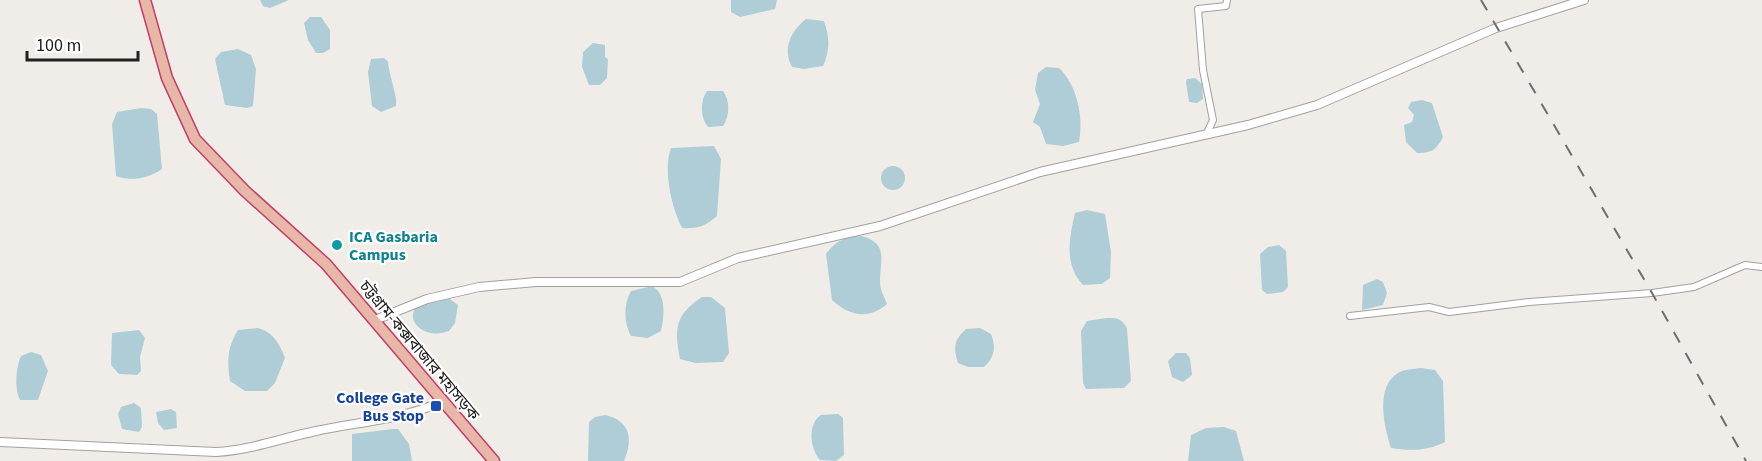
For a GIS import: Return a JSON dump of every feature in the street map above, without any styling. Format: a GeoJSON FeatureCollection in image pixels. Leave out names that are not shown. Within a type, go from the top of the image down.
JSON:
{"type":"FeatureCollection","features":[{"type":"Feature","properties":{"kind":"highway","name":"চট্টগ্রাম-কক্সবাজার মহাসড়ক"},"geometry":{"type":"LineString","coordinates":[[145,0],[167,78],[195,140],[245,191],[326,264],[494,461]]}},
{"type":"Feature","properties":{"kind":"street"},"geometry":{"type":"LineString","coordinates":[[1208,133],[1213,120],[1203,70],[1198,9],[1226,6],[1227,0]]}},
{"type":"Feature","properties":{"kind":"street"},"geometry":{"type":"LineString","coordinates":[[375,320],[427,298],[479,287],[536,282],[680,282],[738,258],[880,226],[1040,172],[1248,125],[1317,105],[1496,28],[1584,0]]}},
{"type":"Feature","properties":{"kind":"street"},"geometry":{"type":"LineString","coordinates":[[1350,316],[1429,307],[1449,312],[1529,302],[1652,293],[1694,287],[1745,265],[1762,267]]}},
{"type":"Feature","properties":{"kind":"street"},"geometry":{"type":"LineString","coordinates":[[0,442],[216,452],[246,450],[318,430],[402,415],[443,400]]}},
{"type":"Feature","properties":{"kind":"water"},"geometry":{"type":"Polygon","coordinates":[[[260,0],[289,0],[270,8],[263,6],[260,0]]]}},
{"type":"Feature","properties":{"kind":"water"},"geometry":{"type":"Polygon","coordinates":[[[731,0],[777,0],[775,9],[740,17],[731,12],[731,0]]]}},
{"type":"Feature","properties":{"kind":"water"},"geometry":{"type":"Polygon","coordinates":[[[310,17],[321,17],[330,30],[330,49],[323,53],[316,53],[308,40],[304,23],[310,17]]]}},
{"type":"Feature","properties":{"kind":"water"},"geometry":{"type":"Polygon","coordinates":[[[806,19],[824,21],[828,44],[823,66],[804,69],[792,67],[788,47],[792,34],[806,19]]]}},
{"type":"Feature","properties":{"kind":"water"},"geometry":{"type":"Polygon","coordinates":[[[593,43],[605,45],[605,57],[608,59],[607,78],[600,85],[589,85],[582,67],[583,52],[593,43]]]}},
{"type":"Feature","properties":{"kind":"water"},"geometry":{"type":"Polygon","coordinates":[[[238,49],[251,55],[256,69],[253,106],[247,108],[225,105],[215,59],[221,52],[238,49]]]}},
{"type":"Feature","properties":{"kind":"water"},"geometry":{"type":"Polygon","coordinates":[[[384,58],[388,62],[396,97],[396,106],[381,112],[372,106],[368,72],[371,59],[384,58]]]}},
{"type":"Feature","properties":{"kind":"water"},"geometry":{"type":"Polygon","coordinates":[[[1046,67],[1059,68],[1075,92],[1081,122],[1079,142],[1063,146],[1046,144],[1040,127],[1033,122],[1040,104],[1035,90],[1038,73],[1046,67]]]}},
{"type":"Feature","properties":{"kind":"water"},"geometry":{"type":"Polygon","coordinates":[[[1195,78],[1202,84],[1203,99],[1197,103],[1189,102],[1186,82],[1187,79],[1195,78]]]}},
{"type":"Feature","properties":{"kind":"water"},"geometry":{"type":"Polygon","coordinates":[[[707,91],[723,91],[725,95],[728,113],[723,126],[708,127],[703,119],[703,99],[707,91]]]}},
{"type":"Feature","properties":{"kind":"water"},"geometry":{"type":"Polygon","coordinates":[[[1422,100],[1432,103],[1443,137],[1433,150],[1417,153],[1406,142],[1404,125],[1412,122],[1414,115],[1408,108],[1411,102],[1422,100]]]}},
{"type":"Feature","properties":{"kind":"water"},"geometry":{"type":"Polygon","coordinates":[[[141,108],[151,109],[157,114],[162,169],[140,178],[128,179],[116,176],[112,124],[117,112],[141,108]]]}},
{"type":"Feature","properties":{"kind":"water"},"geometry":{"type":"Polygon","coordinates":[[[714,146],[721,159],[717,216],[701,226],[682,228],[669,188],[668,167],[671,148],[714,146]]]}},
{"type":"Feature","properties":{"kind":"water"},"geometry":{"type":"Polygon","coordinates":[[[893,166],[898,167],[904,173],[904,183],[898,189],[893,190],[888,189],[882,183],[881,178],[882,173],[888,167],[893,166]]]}},
{"type":"Feature","properties":{"kind":"water"},"geometry":{"type":"Polygon","coordinates":[[[1087,210],[1105,214],[1111,252],[1110,278],[1102,284],[1083,285],[1073,269],[1071,260],[1070,241],[1075,213],[1087,210]]]}},
{"type":"Feature","properties":{"kind":"water"},"geometry":{"type":"Polygon","coordinates":[[[861,236],[876,243],[881,253],[880,284],[887,304],[866,314],[852,313],[832,300],[826,254],[841,240],[861,236]]]}},
{"type":"Feature","properties":{"kind":"water"},"geometry":{"type":"Polygon","coordinates":[[[1279,245],[1286,251],[1288,287],[1283,292],[1267,294],[1262,290],[1260,254],[1268,247],[1279,245]]]}},
{"type":"Feature","properties":{"kind":"water"},"geometry":{"type":"Polygon","coordinates":[[[1377,279],[1383,282],[1387,293],[1383,305],[1362,310],[1363,285],[1377,279]]]}},
{"type":"Feature","properties":{"kind":"water"},"geometry":{"type":"Polygon","coordinates":[[[652,286],[660,294],[662,300],[661,331],[648,338],[631,336],[625,314],[628,296],[631,291],[652,286]]]}},
{"type":"Feature","properties":{"kind":"water"},"geometry":{"type":"Polygon","coordinates":[[[447,297],[458,305],[455,323],[449,331],[431,333],[418,327],[414,322],[414,310],[422,303],[447,297]]]}},
{"type":"Feature","properties":{"kind":"water"},"geometry":{"type":"Polygon","coordinates":[[[702,297],[711,297],[725,308],[729,353],[723,362],[695,363],[680,359],[677,339],[679,323],[686,310],[702,297]]]}},
{"type":"Feature","properties":{"kind":"water"},"geometry":{"type":"Polygon","coordinates":[[[1106,318],[1119,319],[1127,329],[1131,381],[1124,388],[1086,389],[1083,383],[1081,331],[1087,321],[1106,318]]]}},
{"type":"Feature","properties":{"kind":"water"},"geometry":{"type":"Polygon","coordinates":[[[258,328],[275,339],[285,358],[275,383],[267,391],[245,391],[230,381],[228,361],[230,349],[238,330],[258,328]]]}},
{"type":"Feature","properties":{"kind":"water"},"geometry":{"type":"Polygon","coordinates":[[[980,328],[991,334],[993,339],[994,348],[990,359],[984,367],[968,367],[958,363],[955,352],[957,340],[966,329],[980,328]]]}},
{"type":"Feature","properties":{"kind":"water"},"geometry":{"type":"Polygon","coordinates":[[[139,330],[145,338],[140,357],[141,371],[137,375],[119,374],[111,365],[112,333],[139,330]]]}},
{"type":"Feature","properties":{"kind":"water"},"geometry":{"type":"Polygon","coordinates":[[[31,352],[41,355],[48,371],[38,400],[20,400],[16,384],[18,366],[21,356],[31,352]]]}},
{"type":"Feature","properties":{"kind":"water"},"geometry":{"type":"Polygon","coordinates":[[[1176,353],[1186,353],[1190,358],[1192,375],[1183,382],[1172,377],[1168,361],[1176,353]]]}},
{"type":"Feature","properties":{"kind":"water"},"geometry":{"type":"Polygon","coordinates":[[[1421,368],[1435,370],[1443,381],[1445,442],[1418,450],[1391,448],[1383,408],[1386,388],[1398,373],[1421,368]]]}},
{"type":"Feature","properties":{"kind":"water"},"geometry":{"type":"Polygon","coordinates":[[[134,403],[141,408],[142,427],[139,432],[122,429],[118,414],[121,407],[134,403]]]}},
{"type":"Feature","properties":{"kind":"water"},"geometry":{"type":"Polygon","coordinates":[[[171,409],[176,412],[177,428],[164,430],[158,423],[156,412],[171,409]]]}},
{"type":"Feature","properties":{"kind":"water"},"geometry":{"type":"Polygon","coordinates":[[[838,414],[843,418],[844,455],[836,461],[820,460],[812,443],[814,424],[821,415],[838,414]]]}},
{"type":"Feature","properties":{"kind":"water"},"geometry":{"type":"Polygon","coordinates":[[[605,415],[620,422],[628,432],[627,453],[624,461],[588,461],[589,422],[595,417],[605,415]]]}},
{"type":"Feature","properties":{"kind":"water"},"geometry":{"type":"Polygon","coordinates":[[[1224,427],[1236,431],[1244,461],[1188,461],[1191,435],[1206,428],[1224,427]]]}},
{"type":"Feature","properties":{"kind":"water"},"geometry":{"type":"Polygon","coordinates":[[[398,429],[409,444],[412,461],[352,461],[352,434],[398,429]]]}},
{"type":"Feature","properties":{"kind":"railway"},"geometry":{"type":"LineString","coordinates":[[1481,0],[1652,293],[1746,461]]}},
{"type":"Feature","properties":{"kind":"place","name":"ICA Gasbaria Campus"},"geometry":{"type":"Point","coordinates":[337,245]}},
{"type":"Feature","properties":{"kind":"place","name":"College Gate Bus Stop"},"geometry":{"type":"Point","coordinates":[436,406]}}]}
